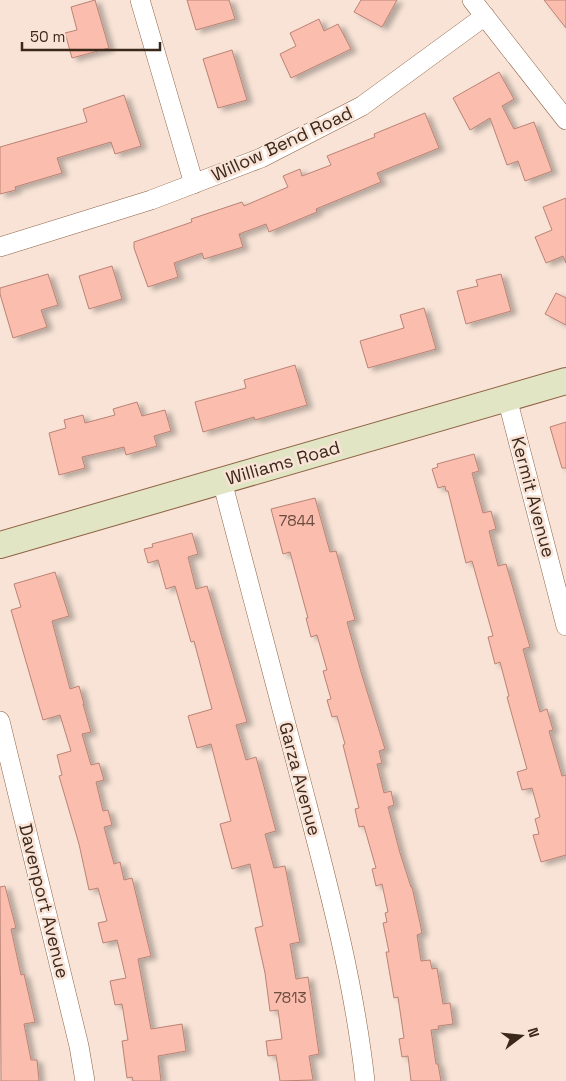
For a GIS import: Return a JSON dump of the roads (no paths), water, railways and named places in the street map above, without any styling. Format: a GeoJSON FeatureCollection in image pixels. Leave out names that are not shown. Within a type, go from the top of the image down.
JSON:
{"type":"FeatureCollection","features":[{"type":"Feature","properties":{"kind":"street"},"geometry":{"type":"LineString","coordinates":[[140,0],[194,184]]}},
{"type":"Feature","properties":{"kind":"street"},"geometry":{"type":"LineString","coordinates":[[472,0],[566,120]]}},
{"type":"Feature","properties":{"kind":"street","name":"Willow Bend Road"},"geometry":{"type":"LineString","coordinates":[[0,247],[151,200],[261,158],[362,106],[485,16]]}},
{"type":"Feature","properties":{"kind":"street","name":"Williams Road"},"geometry":{"type":"LineString","coordinates":[[0,545],[566,381]]}},
{"type":"Feature","properties":{"kind":"street","name":"Kermit Avenue"},"geometry":{"type":"LineString","coordinates":[[507,398],[566,626]]}},
{"type":"Feature","properties":{"kind":"street","name":"Garza Avenue"},"geometry":{"type":"LineString","coordinates":[[222,481],[327,880],[346,960],[361,1045],[365,1081]]}},
{"type":"Feature","properties":{"kind":"street","name":"Davenport Avenue"},"geometry":{"type":"LineString","coordinates":[[0,721],[79,1046],[85,1081]]}}]}
